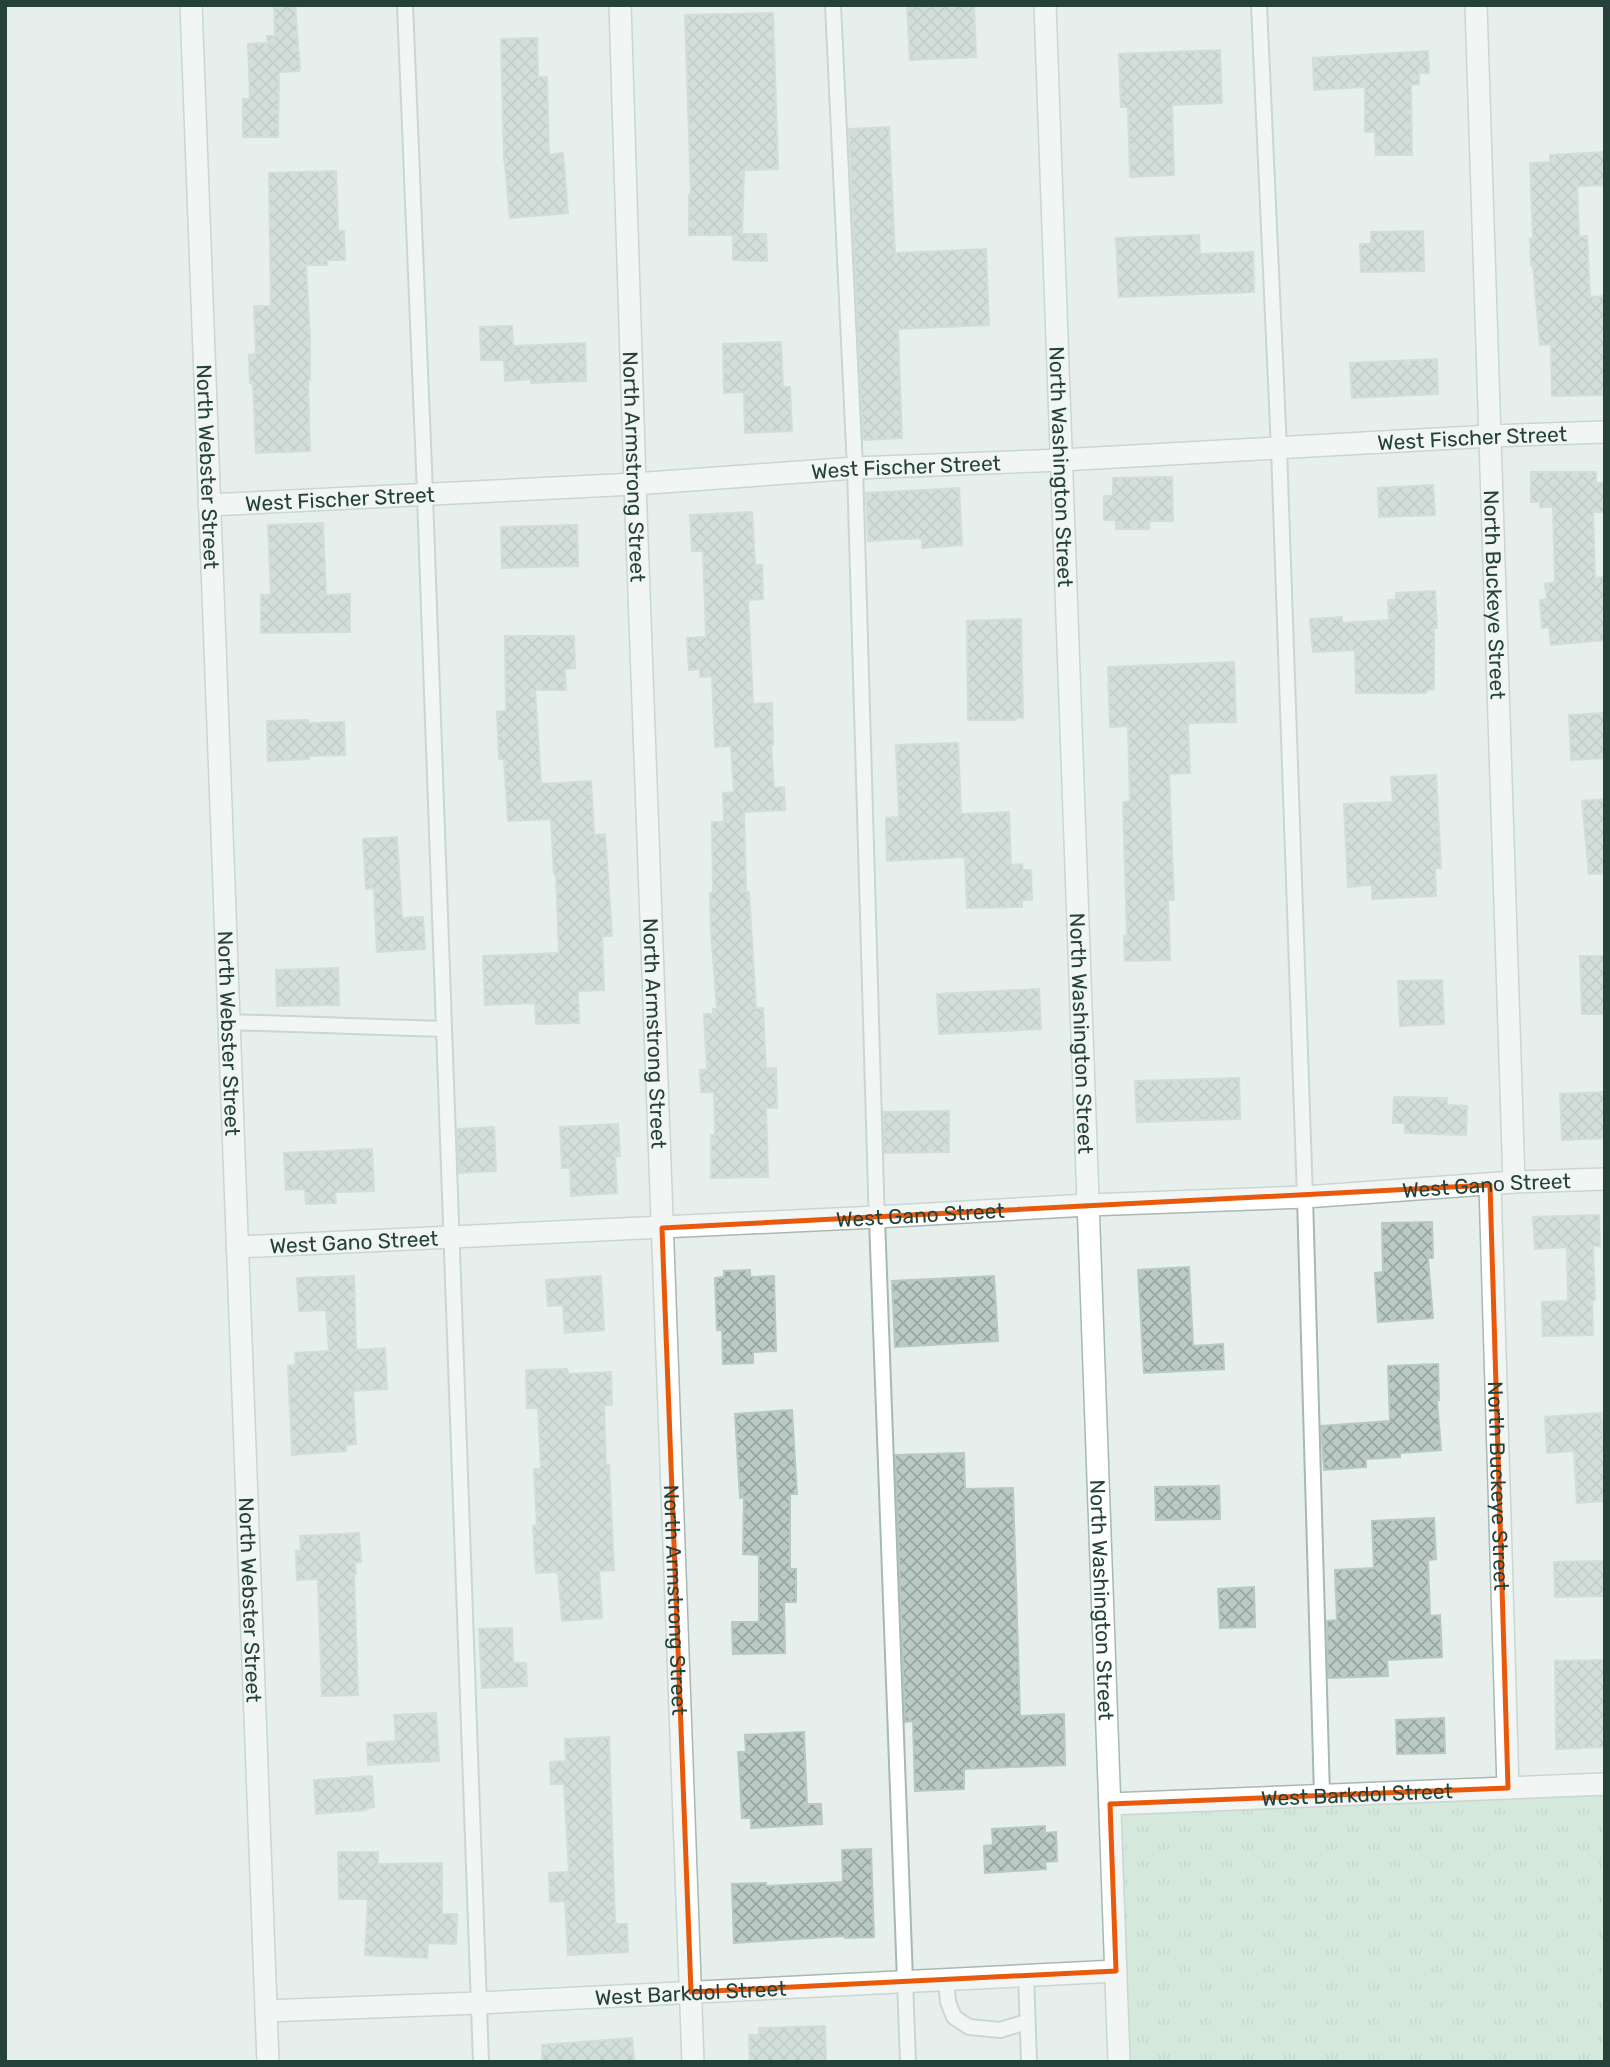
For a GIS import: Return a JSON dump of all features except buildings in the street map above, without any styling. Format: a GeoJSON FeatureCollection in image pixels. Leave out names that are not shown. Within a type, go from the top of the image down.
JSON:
{"type":"FeatureCollection","features":[{"type":"Feature","properties":{"kind":"street","name":"North Webster Street"},"geometry":{"type":"LineString","coordinates":[[191,5],[268,2062]]}},
{"type":"Feature","properties":{"kind":"street","name":"North Armstrong Street"},"geometry":{"type":"LineString","coordinates":[[620,5],[693,2062]]}},
{"type":"Feature","properties":{"kind":"street","name":"North Washington Street"},"geometry":{"type":"LineString","coordinates":[[1045,5],[1119,2062]]}},
{"type":"Feature","properties":{"kind":"street","name":"North Buckeye Street"},"geometry":{"type":"LineString","coordinates":[[1476,5],[1514,1182]]}},
{"type":"Feature","properties":{"kind":"street","name":"West Fischer Street"},"geometry":{"type":"LineString","coordinates":[[209,505],[635,484],[855,468],[1605,432]]}},
{"type":"Feature","properties":{"kind":"street","name":"West Gano Street"},"geometry":{"type":"LineString","coordinates":[[237,1247],[1088,1205],[1305,1197],[1514,1182],[1605,1179]]}},
{"type":"Feature","properties":{"kind":"street","name":"North Buckeye Street"},"geometry":{"type":"LineString","coordinates":[[1490,1185],[1508,1788]]}},
{"type":"Feature","properties":{"kind":"street","name":"West Barkdol Street"},"geometry":{"type":"LineString","coordinates":[[1110,1804],[1605,1784]]}},
{"type":"Feature","properties":{"kind":"street","name":"West Barkdol Street"},"geometry":{"type":"LineString","coordinates":[[266,2011],[1116,1971]]}},
{"type":"Feature","properties":{"kind":"lane"},"geometry":{"type":"LineString","coordinates":[[405,5],[481,2062]]}},
{"type":"Feature","properties":{"kind":"lane"},"geometry":{"type":"LineString","coordinates":[[833,5],[855,468],[877,1217],[908,2062]]}},
{"type":"Feature","properties":{"kind":"lane"},"geometry":{"type":"LineString","coordinates":[[1259,5],[1279,449],[1305,1197],[1322,1796]]}},
{"type":"Feature","properties":{"kind":"lane"},"geometry":{"type":"LineString","coordinates":[[228,1022],[443,1029]]}},
{"type":"Feature","properties":{"kind":"lane"},"geometry":{"type":"LineString","coordinates":[[1026,1975],[1029,2062]]}},
{"type":"Feature","properties":{"kind":"lane"},"geometry":{"type":"LineString","coordinates":[[946,1978],[948,2002],[954,2017],[969,2028],[1000,2031],[1027,2022]]}},
{"type":"Feature","properties":{"kind":"highlighted area"},"geometry":{"type":"Polygon","coordinates":[[[1490,1185],[1508,1788],[1110,1804],[1116,1971],[691,1992],[662,1228],[1490,1185]]]}},
{"type":"Feature","properties":{"kind":"green space"},"geometry":{"type":"Polygon","coordinates":[[[1605,1783],[1605,2062],[1119,2062],[1110,1804],[1605,1783]]]}}]}
